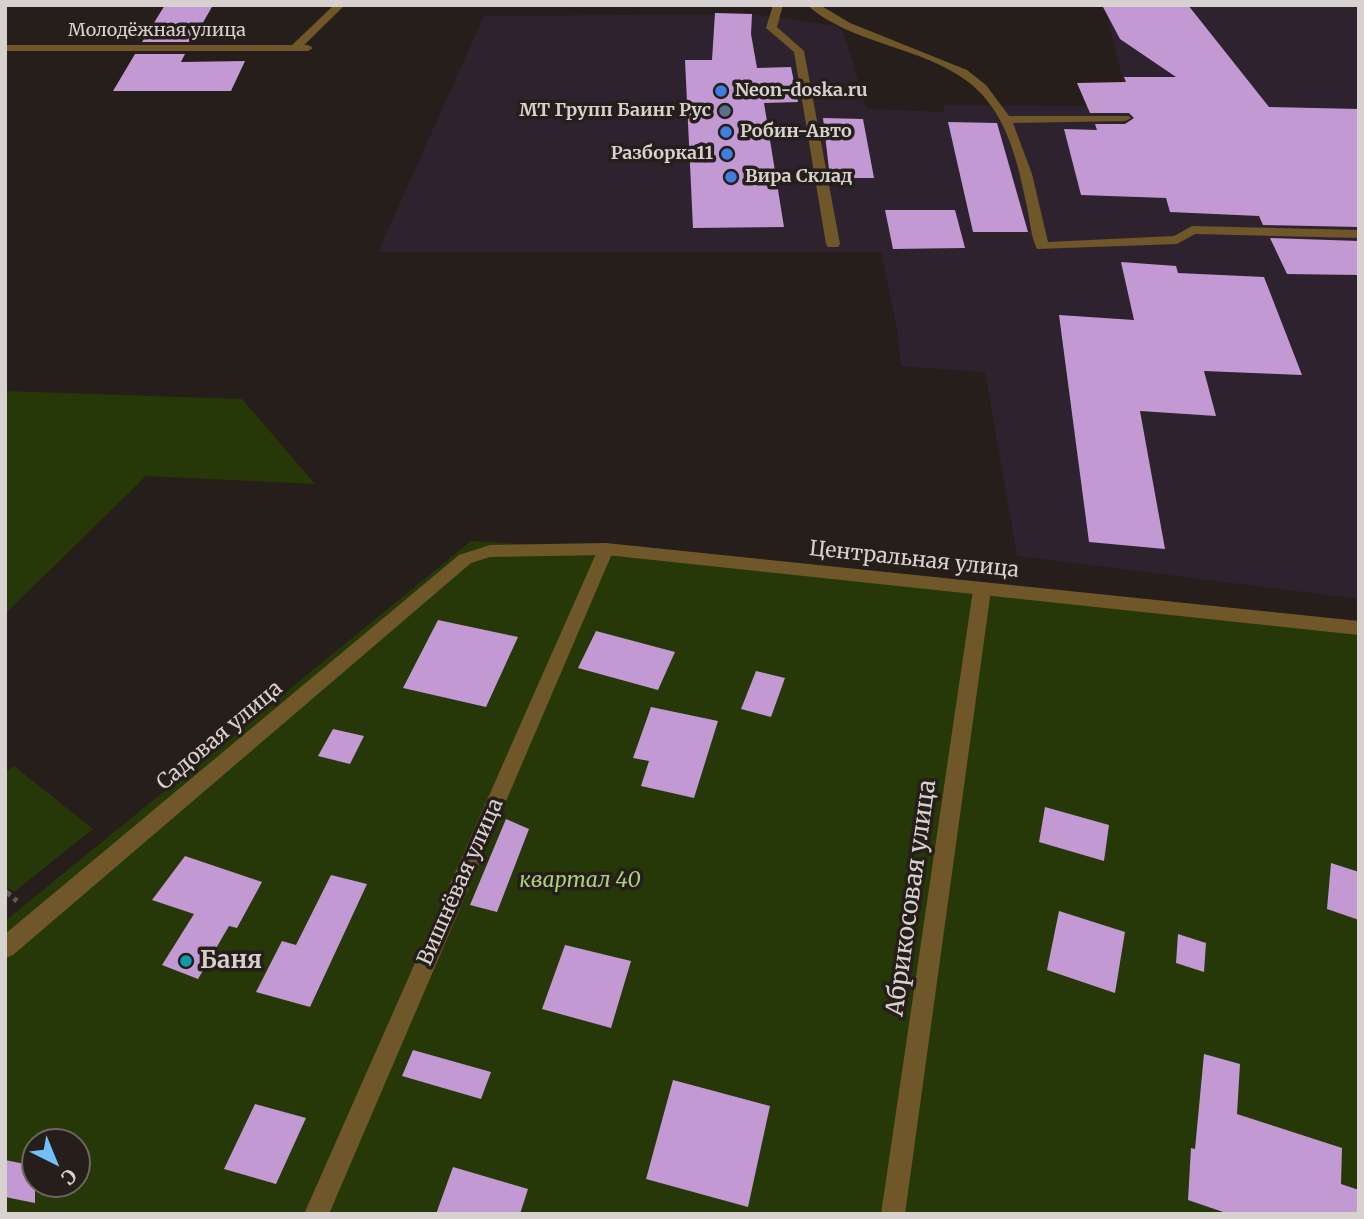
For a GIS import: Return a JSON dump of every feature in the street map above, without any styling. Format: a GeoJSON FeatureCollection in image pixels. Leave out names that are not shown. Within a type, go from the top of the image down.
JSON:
{"type":"FeatureCollection","features":[{"type":"Feature","properties":{"kind":"street"},"geometry":{"type":"LineString","coordinates":[[295,48],[340,5]]}},
{"type":"Feature","properties":{"kind":"street"},"geometry":{"type":"LineString","coordinates":[[778,5],[771,28],[799,51],[833,244]]}},
{"type":"Feature","properties":{"kind":"street"},"geometry":{"type":"LineString","coordinates":[[812,5],[846,25],[963,72],[978,81],[1007,120],[1021,162],[1042,246],[1177,240],[1192,230],[1359,234]]}},
{"type":"Feature","properties":{"kind":"street","name":"Молодёжная улица"},"geometry":{"type":"LineString","coordinates":[[5,48],[308,48]]}},
{"type":"Feature","properties":{"kind":"street"},"geometry":{"type":"LineString","coordinates":[[1007,120],[1125,118]]}},
{"type":"Feature","properties":{"kind":"street","name":"Центральная улица"},"geometry":{"type":"LineString","coordinates":[[465,559],[490,551],[606,549],[1359,628]]}},
{"type":"Feature","properties":{"kind":"street","name":"Вишнёвая улица"},"geometry":{"type":"LineString","coordinates":[[316,1214],[606,549]]}},
{"type":"Feature","properties":{"kind":"street","name":"Садовая улица"},"geometry":{"type":"LineString","coordinates":[[5,948],[465,559]]}},
{"type":"Feature","properties":{"kind":"street","name":"Абрикосовая улица"},"geometry":{"type":"LineString","coordinates":[[893,1214],[982,590]]}},
{"type":"Feature","properties":{"kind":"shaded area"},"geometry":{"type":"Polygon","coordinates":[[[1100,5],[1359,5],[1359,599],[1017,556],[985,372],[901,366],[898,334],[881,252],[378,252],[484,16],[752,14],[837,26],[843,32],[867,109],[945,112],[943,105],[1129,106],[1107,15],[1100,5]]]}},
{"type":"Feature","properties":{"kind":"green space"},"geometry":{"type":"Polygon","coordinates":[[[5,391],[242,399],[315,484],[146,476],[5,614],[5,391]]]}},
{"type":"Feature","properties":{"kind":"green space","name":"квартал 40"},"geometry":{"type":"Polygon","coordinates":[[[471,541],[606,549],[1359,628],[1359,1214],[5,1214],[5,921],[471,541]]]}},
{"type":"Feature","properties":{"kind":"green space"},"geometry":{"type":"Polygon","coordinates":[[[14,766],[93,829],[14,892],[5,886],[5,772],[14,766]]]}},
{"type":"Feature","properties":{"kind":"building"},"geometry":{"type":"Polygon","coordinates":[[[165,5],[213,5],[192,42],[142,42],[165,5]]]}},
{"type":"Feature","properties":{"kind":"building"},"geometry":{"type":"Polygon","coordinates":[[[1102,5],[1188,5],[1269,107],[1359,109],[1359,227],[1263,225],[1259,216],[1170,212],[1166,198],[1081,195],[1064,129],[1097,130],[1095,124],[1125,124],[1134,118],[1129,113],[1090,113],[1077,83],[1126,82],[1124,77],[1176,77],[1120,39],[1102,5]]]}},
{"type":"Feature","properties":{"kind":"building"},"geometry":{"type":"Polygon","coordinates":[[[715,13],[752,14],[751,34],[757,68],[791,67],[798,102],[764,103],[784,227],[693,228],[685,60],[712,60],[715,13]]]}},
{"type":"Feature","properties":{"kind":"building"},"geometry":{"type":"Polygon","coordinates":[[[135,54],[185,54],[181,62],[245,61],[231,91],[113,91],[135,54]]]}},
{"type":"Feature","properties":{"kind":"building"},"geometry":{"type":"Polygon","coordinates":[[[823,118],[863,119],[874,178],[830,178],[823,118]]]}},
{"type":"Feature","properties":{"kind":"building"},"geometry":{"type":"Polygon","coordinates":[[[948,122],[997,123],[1028,232],[973,232],[948,122]]]}},
{"type":"Feature","properties":{"kind":"building"},"geometry":{"type":"Polygon","coordinates":[[[885,210],[955,210],[965,248],[893,249],[885,210]]]}},
{"type":"Feature","properties":{"kind":"building"},"geometry":{"type":"Polygon","coordinates":[[[1270,238],[1359,241],[1359,275],[1287,274],[1270,238]]]}},
{"type":"Feature","properties":{"kind":"building"},"geometry":{"type":"Polygon","coordinates":[[[1121,262],[1176,266],[1178,273],[1264,277],[1302,375],[1204,371],[1216,416],[1140,411],[1165,549],[1089,542],[1059,315],[1134,320],[1121,262]]]}},
{"type":"Feature","properties":{"kind":"building"},"geometry":{"type":"Polygon","coordinates":[[[438,620],[518,637],[486,707],[403,688],[438,620]]]}},
{"type":"Feature","properties":{"kind":"building"},"geometry":{"type":"Polygon","coordinates":[[[596,631],[675,652],[658,690],[578,668],[596,631]]]}},
{"type":"Feature","properties":{"kind":"building"},"geometry":{"type":"Polygon","coordinates":[[[756,671],[785,678],[771,717],[741,709],[756,671]]]}},
{"type":"Feature","properties":{"kind":"building"},"geometry":{"type":"Polygon","coordinates":[[[651,707],[718,721],[694,798],[641,786],[649,761],[633,758],[651,707]]]}},
{"type":"Feature","properties":{"kind":"building"},"geometry":{"type":"Polygon","coordinates":[[[333,729],[364,736],[350,764],[318,756],[333,729]]]}},
{"type":"Feature","properties":{"kind":"building"},"geometry":{"type":"Polygon","coordinates":[[[1045,807],[1109,825],[1104,861],[1039,842],[1045,807]]]}},
{"type":"Feature","properties":{"kind":"building"},"geometry":{"type":"Polygon","coordinates":[[[506,819],[529,829],[497,912],[470,905],[506,819]]]}},
{"type":"Feature","properties":{"kind":"building"},"geometry":{"type":"Polygon","coordinates":[[[185,856],[262,882],[237,928],[229,926],[198,979],[162,965],[194,914],[152,900],[185,856]]]}},
{"type":"Feature","properties":{"kind":"building"},"geometry":{"type":"Polygon","coordinates":[[[1331,863],[1359,872],[1359,920],[1327,909],[1331,863]]]}},
{"type":"Feature","properties":{"kind":"building"},"geometry":{"type":"Polygon","coordinates":[[[331,875],[367,884],[310,1007],[256,992],[282,941],[296,945],[331,875]]]}},
{"type":"Feature","properties":{"kind":"building"},"geometry":{"type":"Polygon","coordinates":[[[1059,911],[1125,932],[1115,993],[1047,970],[1059,911]]]}},
{"type":"Feature","properties":{"kind":"building"},"geometry":{"type":"Polygon","coordinates":[[[1178,934],[1206,943],[1204,972],[1176,963],[1178,934]]]}},
{"type":"Feature","properties":{"kind":"building"},"geometry":{"type":"Polygon","coordinates":[[[565,945],[631,961],[611,1028],[542,1009],[565,945]]]}},
{"type":"Feature","properties":{"kind":"building"},"geometry":{"type":"Polygon","coordinates":[[[413,1050],[491,1072],[481,1099],[402,1076],[413,1050]]]}},
{"type":"Feature","properties":{"kind":"building"},"geometry":{"type":"Polygon","coordinates":[[[1204,1054],[1240,1064],[1237,1114],[1342,1148],[1341,1184],[1359,1190],[1359,1214],[1229,1214],[1188,1200],[1191,1148],[1195,1149],[1204,1054]]]}},
{"type":"Feature","properties":{"kind":"building"},"geometry":{"type":"Polygon","coordinates":[[[673,1080],[770,1106],[748,1207],[646,1179],[673,1080]]]}},
{"type":"Feature","properties":{"kind":"building"},"geometry":{"type":"Polygon","coordinates":[[[255,1104],[306,1118],[276,1184],[224,1169],[255,1104]]]}},
{"type":"Feature","properties":{"kind":"building"},"geometry":{"type":"Polygon","coordinates":[[[5,1160],[21,1163],[21,1198],[35,1198],[35,1203],[5,1197],[5,1160]]]}},
{"type":"Feature","properties":{"kind":"building"},"geometry":{"type":"Polygon","coordinates":[[[453,1167],[528,1189],[520,1214],[436,1214],[453,1167]]]}},
{"type":"Feature","properties":{"kind":"place","name":"Neon-doska.ru"},"geometry":{"type":"Point","coordinates":[721,91]}},
{"type":"Feature","properties":{"kind":"place","name":"МТ Групп Баинг Рус"},"geometry":{"type":"Point","coordinates":[725,111]}},
{"type":"Feature","properties":{"kind":"place","name":"Робин-Авто"},"geometry":{"type":"Point","coordinates":[726,132]}},
{"type":"Feature","properties":{"kind":"place","name":"Разборка11"},"geometry":{"type":"Point","coordinates":[727,154]}},
{"type":"Feature","properties":{"kind":"place","name":"Вира Склад"},"geometry":{"type":"Point","coordinates":[731,177]}},
{"type":"Feature","properties":{"kind":"place","name":"Баня"},"geometry":{"type":"Point","coordinates":[186,961]}}]}
